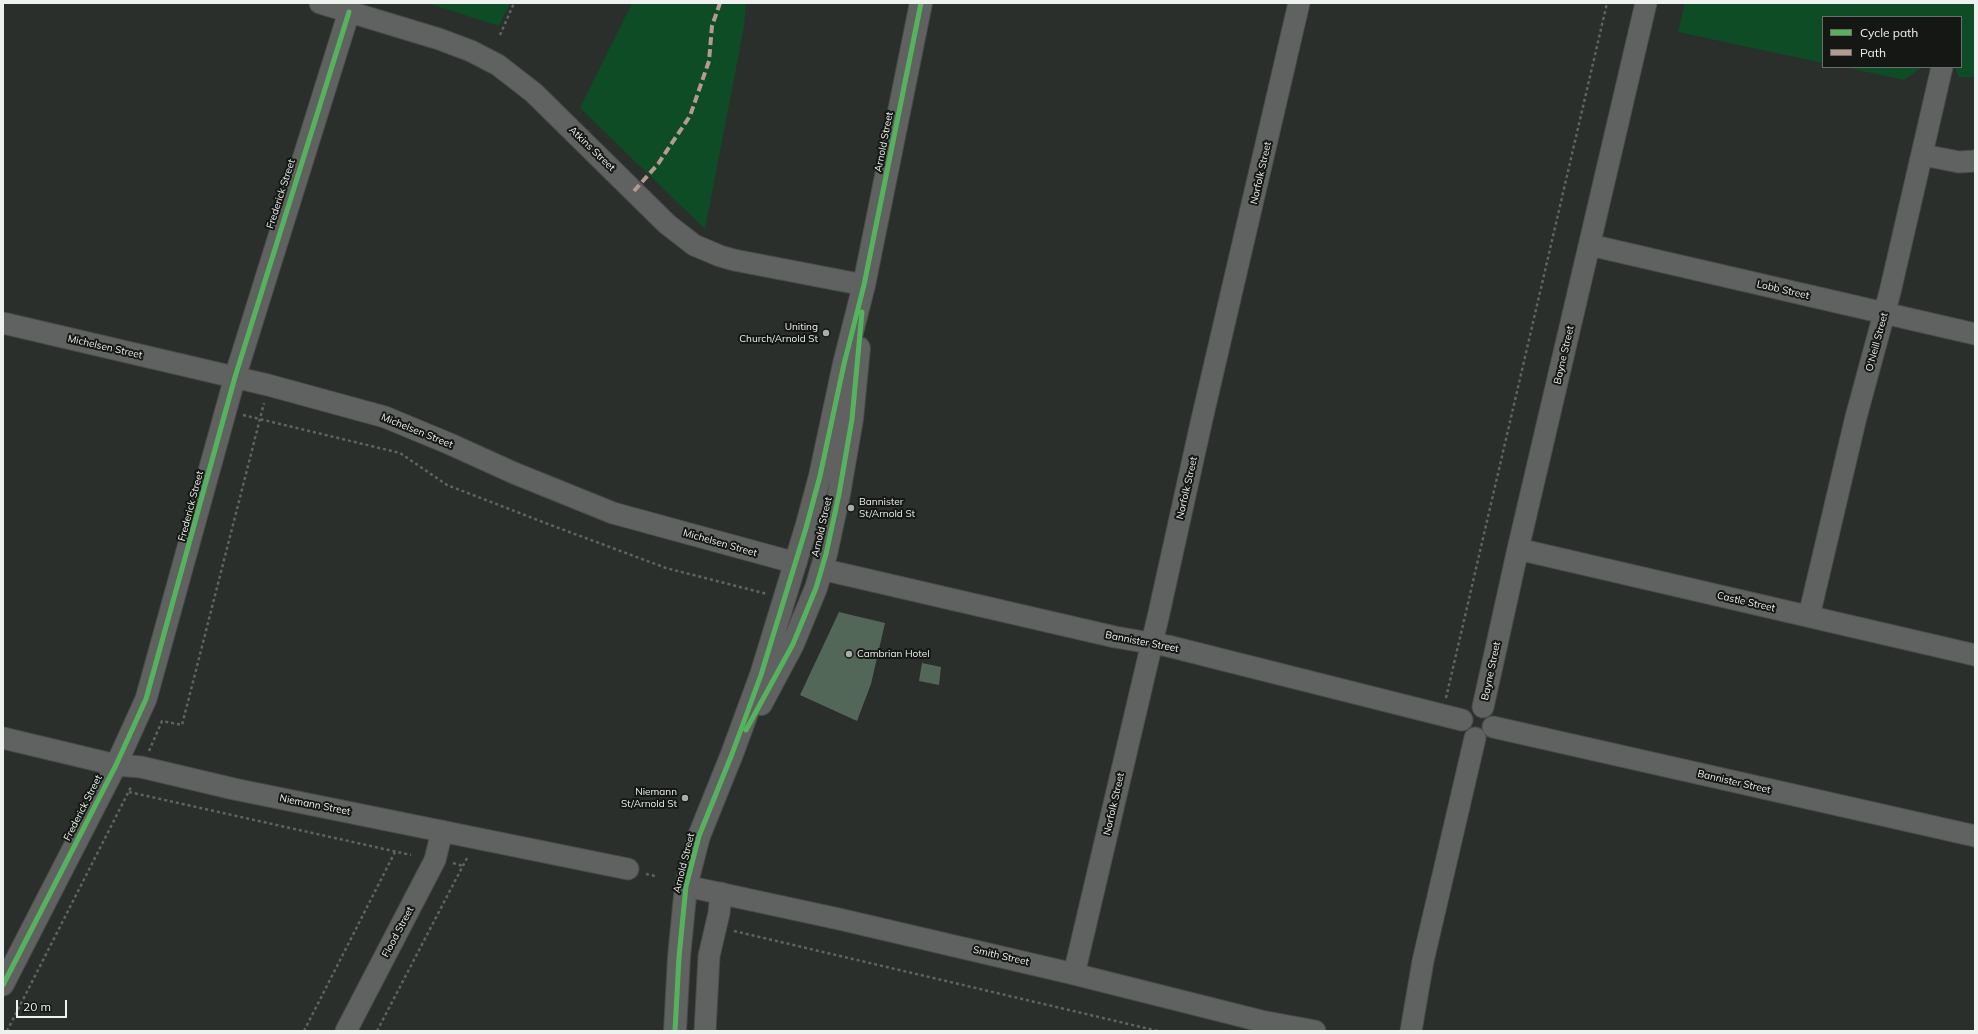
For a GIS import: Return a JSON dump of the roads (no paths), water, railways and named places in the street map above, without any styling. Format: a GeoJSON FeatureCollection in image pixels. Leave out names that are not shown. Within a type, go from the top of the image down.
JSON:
{"type":"FeatureCollection","features":[{"type":"Feature","properties":{"kind":"main road","name":"Arnold Street"},"geometry":{"type":"LineString","coordinates":[[675,1031],[679,957],[686,886],[699,836],[732,754],[778,623],[820,476],[840,378],[864,285],[921,3]]}},
{"type":"Feature","properties":{"kind":"main road","name":"Arnold Street"},"geometry":{"type":"LineString","coordinates":[[732,754],[793,644],[810,603],[821,569],[839,494],[852,419],[864,285]]}},
{"type":"Feature","properties":{"kind":"main road","name":"Michelsen Street"},"geometry":{"type":"LineString","coordinates":[[796,563],[821,569]]}},
{"type":"Feature","properties":{"kind":"street","name":"Atkins Street"},"geometry":{"type":"LineString","coordinates":[[320,3],[438,39],[471,51],[498,65],[534,93],[667,224],[694,245],[734,260],[864,285]]}},
{"type":"Feature","properties":{"kind":"street","name":"Norfolk Street"},"geometry":{"type":"LineString","coordinates":[[1074,974],[1300,3]]}},
{"type":"Feature","properties":{"kind":"street","name":"Bayne Street"},"geometry":{"type":"LineString","coordinates":[[1483,707],[1518,548],[1646,3]]}},
{"type":"Feature","properties":{"kind":"street","name":"Frederick Street"},"geometry":{"type":"LineString","coordinates":[[3,985],[116,765],[146,699],[234,377],[349,12]]}},
{"type":"Feature","properties":{"kind":"street","name":"O'Neill Street"},"geometry":{"type":"LineString","coordinates":[[1810,616],[1856,417],[1885,313],[1923,155],[1942,68]]}},
{"type":"Feature","properties":{"kind":"street"},"geometry":{"type":"LineString","coordinates":[[1923,155],[1959,162],[1975,161]]}},
{"type":"Feature","properties":{"kind":"street","name":"Lobb Street"},"geometry":{"type":"LineString","coordinates":[[1590,245],[1975,334]]}},
{"type":"Feature","properties":{"kind":"street","name":"Michelsen Street"},"geometry":{"type":"LineString","coordinates":[[3,323],[234,377],[385,417],[514,473],[613,513],[796,563]]}},
{"type":"Feature","properties":{"kind":"street","name":"Castle Street"},"geometry":{"type":"LineString","coordinates":[[1518,548],[1975,655]]}},
{"type":"Feature","properties":{"kind":"street","name":"Bannister Street"},"geometry":{"type":"LineString","coordinates":[[821,569],[1115,637],[1152,643],[1462,720]]}},
{"type":"Feature","properties":{"kind":"street"},"geometry":{"type":"LineString","coordinates":[[1475,707],[1483,707],[1492,715],[1493,727],[1484,738],[1475,738],[1465,732],[1462,720],[1468,710],[1475,707]]}},
{"type":"Feature","properties":{"kind":"street","name":"Bannister Street"},"geometry":{"type":"LineString","coordinates":[[1493,727],[1975,836]]}},
{"type":"Feature","properties":{"kind":"street","name":"Niemann Street"},"geometry":{"type":"LineString","coordinates":[[3,738],[116,765],[141,767],[234,789],[628,869]]}},
{"type":"Feature","properties":{"kind":"street"},"geometry":{"type":"LineString","coordinates":[[1411,1031],[1423,961],[1475,738]]}},
{"type":"Feature","properties":{"kind":"street","name":"Flood Street"},"geometry":{"type":"LineString","coordinates":[[346,1031],[435,860],[442,831]]}},
{"type":"Feature","properties":{"kind":"street","name":"Smith Street"},"geometry":{"type":"LineString","coordinates":[[686,886],[1074,974],[1261,1021],[1315,1031]]}},
{"type":"Feature","properties":{"kind":"street"},"geometry":{"type":"LineString","coordinates":[[705,1031],[709,956],[719,913],[721,893]]}},
{"type":"Feature","properties":{"kind":"street"},"geometry":{"type":"LineString","coordinates":[[1397,1031],[1401,1014],[1423,961]]}},
{"type":"Feature","properties":{"kind":"place","name":"Uniting Church/Arnold St"},"geometry":{"type":"Point","coordinates":[826,333]}},
{"type":"Feature","properties":{"kind":"place","name":"Bannister St/Arnold St"},"geometry":{"type":"Point","coordinates":[851,508]}},
{"type":"Feature","properties":{"kind":"place","name":"Cambrian Hotel"},"geometry":{"type":"Point","coordinates":[849,654]}},
{"type":"Feature","properties":{"kind":"place","name":"Niemann St/Arnold St"},"geometry":{"type":"Point","coordinates":[685,798]}}]}
